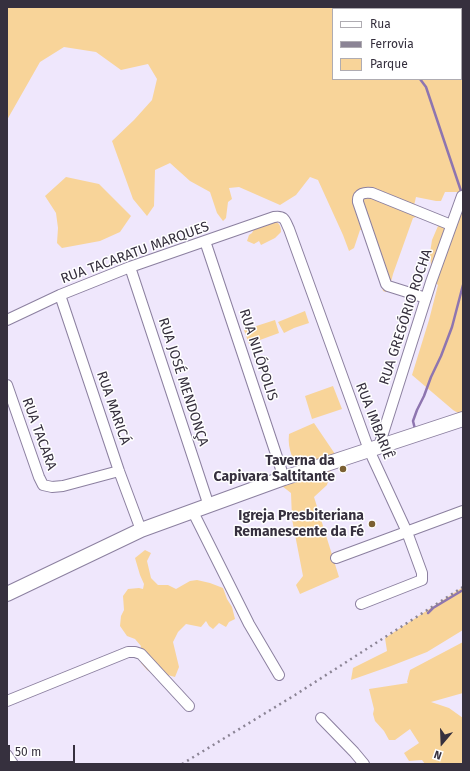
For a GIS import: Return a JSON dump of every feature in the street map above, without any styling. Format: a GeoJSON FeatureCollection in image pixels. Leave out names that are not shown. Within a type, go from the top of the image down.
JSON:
{"type":"FeatureCollection","features":[{"type":"Feature","properties":{"kind":"street"},"geometry":{"type":"LineString","coordinates":[[426,298],[388,286],[386,284],[358,202],[359,196],[366,192],[372,193],[451,225]]}},
{"type":"Feature","properties":{"kind":"street","name":"RUA GREGÓRIO ROCHA"},"geometry":{"type":"LineString","coordinates":[[374,448],[462,196]]}},
{"type":"Feature","properties":{"kind":"street","name":"RUA IMBARIÊ"},"geometry":{"type":"LineString","coordinates":[[274,217],[280,216],[283,218],[289,229],[422,573],[422,580],[361,604]]}},
{"type":"Feature","properties":{"kind":"street","name":"RUA TACARATU MARQUES"},"geometry":{"type":"LineString","coordinates":[[7,320],[60,295],[130,267],[274,217]]}},
{"type":"Feature","properties":{"kind":"street","name":"RUA NILÓPOLIS"},"geometry":{"type":"LineString","coordinates":[[205,241],[284,478]]}},
{"type":"Feature","properties":{"kind":"street","name":"RUA JOSÉ MENDONÇA"},"geometry":{"type":"LineString","coordinates":[[130,267],[209,506]]}},
{"type":"Feature","properties":{"kind":"street","name":"RUA MARICÁ"},"geometry":{"type":"LineString","coordinates":[[60,295],[119,471],[141,530]]}},
{"type":"Feature","properties":{"kind":"street","name":"RUA TACARA"},"geometry":{"type":"LineString","coordinates":[[7,386],[39,477],[43,484],[52,487],[63,486],[119,471]]}},
{"type":"Feature","properties":{"kind":"street"},"geometry":{"type":"LineString","coordinates":[[7,594],[141,530],[284,478],[463,418]]}},
{"type":"Feature","properties":{"kind":"street"},"geometry":{"type":"LineString","coordinates":[[336,558],[463,511]]}},
{"type":"Feature","properties":{"kind":"street"},"geometry":{"type":"LineString","coordinates":[[193,512],[249,624],[279,675]]}},
{"type":"Feature","properties":{"kind":"street"},"geometry":{"type":"LineString","coordinates":[[7,701],[128,652],[135,652],[141,654],[189,706]]}},
{"type":"Feature","properties":{"kind":"street"},"geometry":{"type":"LineString","coordinates":[[321,718],[364,764]]}},
{"type":"Feature","properties":{"kind":"street"},"geometry":{"type":"LineString","coordinates":[[7,755],[13,764]]}},
{"type":"Feature","properties":{"kind":"green space"},"geometry":{"type":"Polygon","coordinates":[[[7,7],[420,7],[422,8],[332,8],[332,80],[462,80],[463,65],[463,194],[456,192],[445,192],[441,201],[416,197],[413,210],[417,214],[416,217],[413,218],[393,274],[389,290],[386,292],[383,291],[367,230],[360,230],[354,248],[349,251],[318,180],[310,177],[296,195],[280,205],[239,187],[229,188],[232,199],[228,202],[226,218],[223,221],[217,213],[210,192],[190,181],[170,163],[155,170],[154,206],[147,216],[133,199],[112,141],[152,100],[157,79],[148,64],[121,70],[96,52],[64,47],[40,62],[7,120],[7,7]]]}},
{"type":"Feature","properties":{"kind":"green space"},"geometry":{"type":"Polygon","coordinates":[[[66,177],[99,184],[131,216],[120,232],[100,241],[62,248],[57,243],[58,228],[56,213],[45,196],[66,177]]]}},
{"type":"Feature","properties":{"kind":"green space"},"geometry":{"type":"Polygon","coordinates":[[[463,205],[463,416],[453,410],[412,375],[438,285],[428,276],[431,265],[430,253],[432,240],[438,226],[458,222],[463,205]]]}},
{"type":"Feature","properties":{"kind":"green space"},"geometry":{"type":"Polygon","coordinates":[[[273,220],[279,224],[281,230],[275,238],[261,245],[259,241],[254,244],[247,241],[249,235],[254,229],[273,220]]]}},
{"type":"Feature","properties":{"kind":"green space"},"geometry":{"type":"Polygon","coordinates":[[[305,311],[309,323],[284,333],[278,322],[305,311]]]}},
{"type":"Feature","properties":{"kind":"green space"},"geometry":{"type":"Polygon","coordinates":[[[275,320],[279,333],[249,344],[244,330],[275,320]]]}},
{"type":"Feature","properties":{"kind":"green space"},"geometry":{"type":"Polygon","coordinates":[[[333,386],[342,409],[312,419],[305,396],[333,386]]]}},
{"type":"Feature","properties":{"kind":"green space"},"geometry":{"type":"Polygon","coordinates":[[[314,423],[335,454],[327,485],[314,497],[339,577],[300,594],[296,585],[303,576],[292,519],[291,493],[282,486],[302,475],[290,451],[289,434],[314,423]]]}},
{"type":"Feature","properties":{"kind":"green space"},"geometry":{"type":"Polygon","coordinates":[[[145,550],[151,553],[147,561],[151,578],[158,585],[168,585],[176,589],[190,581],[197,580],[223,588],[232,607],[235,619],[229,622],[226,627],[219,623],[213,629],[206,621],[201,627],[186,624],[178,632],[173,642],[179,667],[175,677],[164,674],[153,674],[147,670],[141,663],[139,657],[141,646],[135,639],[127,636],[120,626],[121,616],[124,610],[123,596],[128,589],[143,589],[144,584],[135,558],[145,550]]]}},
{"type":"Feature","properties":{"kind":"green space"},"geometry":{"type":"Polygon","coordinates":[[[463,587],[463,630],[427,652],[351,680],[353,668],[387,651],[385,638],[463,587]]]}},
{"type":"Feature","properties":{"kind":"green space"},"geometry":{"type":"Polygon","coordinates":[[[463,642],[463,693],[431,702],[449,708],[463,718],[463,761],[461,764],[425,764],[422,760],[409,761],[404,753],[419,743],[410,729],[395,740],[389,740],[384,731],[375,721],[373,714],[374,709],[369,689],[408,683],[410,670],[463,642]]]}},
{"type":"Feature","properties":{"kind":"waterway"},"geometry":{"type":"LineString","coordinates":[[421,80],[426,87],[462,194]]}},
{"type":"Feature","properties":{"kind":"waterway"},"geometry":{"type":"LineString","coordinates":[[415,429],[413,421],[452,327],[463,285]]}},
{"type":"Feature","properties":{"kind":"waterway"},"geometry":{"type":"LineString","coordinates":[[428,613],[433,608],[463,590]]}},
{"type":"Feature","properties":{"kind":"railway"},"geometry":{"type":"LineString","coordinates":[[182,764],[295,695],[463,587]]}},
{"type":"Feature","properties":{"kind":"place","name":"Taverna da Capivara Saltitante"},"geometry":{"type":"Point","coordinates":[343,469]}},
{"type":"Feature","properties":{"kind":"place","name":"Igreja Presbiteriana Remanescente da Fé"},"geometry":{"type":"Point","coordinates":[372,524]}}]}
